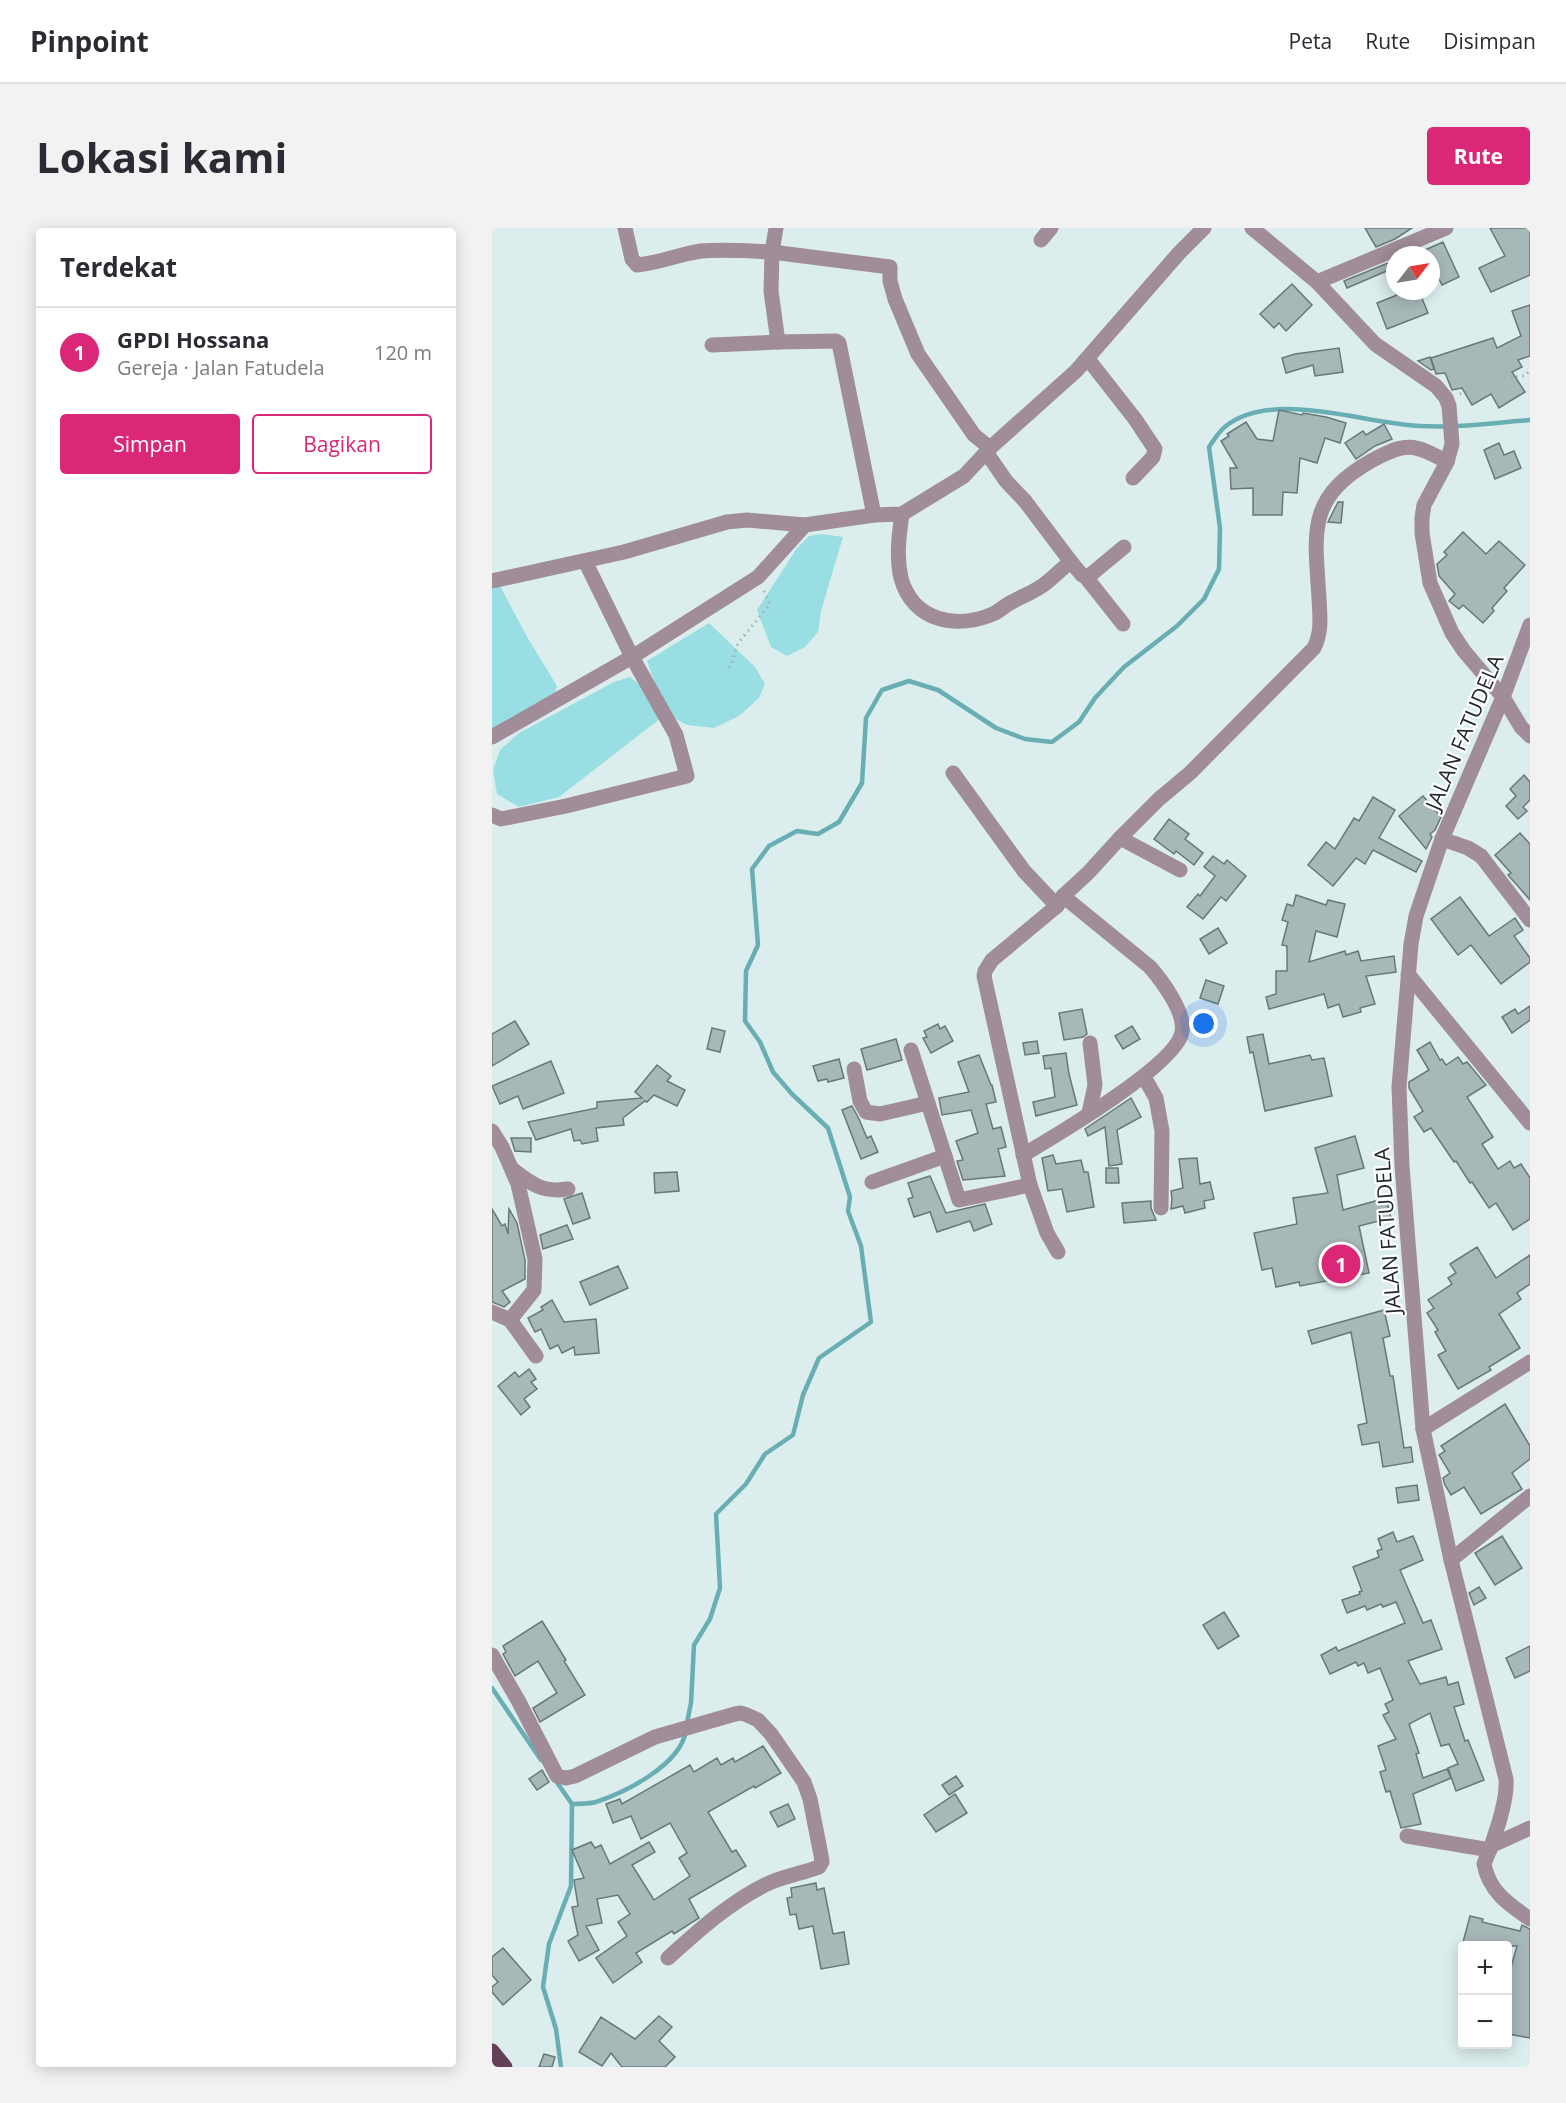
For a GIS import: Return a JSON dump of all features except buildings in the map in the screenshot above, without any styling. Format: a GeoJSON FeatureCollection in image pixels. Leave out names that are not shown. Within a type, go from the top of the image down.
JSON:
{"type":"FeatureCollection","features":[{"type":"Feature","properties":{"kind":"main road"},"geometry":{"type":"LineString","coordinates":[[492,2050],[505,2067]]}},
{"type":"Feature","properties":{"kind":"street"},"geometry":{"type":"LineString","coordinates":[[625,228],[632,259],[636,265],[701,251],[772,252],[890,267],[890,281],[895,299],[918,354],[974,435],[988,450],[1006,482],[1025,501],[1078,572],[1085,576],[1123,624]]}},
{"type":"Feature","properties":{"kind":"street"},"geometry":{"type":"LineString","coordinates":[[776,228],[772,252],[771,291],[778,342]]}},
{"type":"Feature","properties":{"kind":"street"},"geometry":{"type":"LineString","coordinates":[[492,581],[624,552],[727,522],[747,520],[805,525],[874,515],[902,514],[964,476],[988,450],[1088,359],[1179,253],[1204,228]]}},
{"type":"Feature","properties":{"kind":"street"},"geometry":{"type":"LineString","coordinates":[[1252,228],[1317,282],[1375,344],[1436,386],[1449,406],[1452,444],[1447,462],[1424,505],[1422,533],[1431,583],[1452,633],[1464,651],[1503,697],[1521,727],[1530,736]]}},
{"type":"Feature","properties":{"kind":"street"},"geometry":{"type":"LineString","coordinates":[[1317,282],[1446,228]]}},
{"type":"Feature","properties":{"kind":"street"},"geometry":{"type":"LineString","coordinates":[[712,345],[836,341],[839,343],[874,515]]}},
{"type":"Feature","properties":{"kind":"street"},"geometry":{"type":"LineString","coordinates":[[1088,359],[1136,419],[1155,449],[1153,457],[1133,478]]}},
{"type":"Feature","properties":{"kind":"street"},"geometry":{"type":"LineString","coordinates":[[1058,1252],[1047,1233],[1030,1185],[984,976],[985,970],[992,960],[1060,901],[1159,799],[1190,773],[1314,648],[1320,627],[1317,532],[1324,503],[1332,492],[1343,480],[1365,464],[1395,450],[1413,447],[1425,450],[1447,462]]}},
{"type":"Feature","properties":{"kind":"street"},"geometry":{"type":"LineString","coordinates":[[902,514],[898,545],[902,579],[916,604],[937,619],[968,621],[995,613],[1047,583],[1071,562]]}},
{"type":"Feature","properties":{"kind":"street"},"geometry":{"type":"LineString","coordinates":[[492,737],[632,657],[758,577],[805,525]]}},
{"type":"Feature","properties":{"kind":"street"},"geometry":{"type":"LineString","coordinates":[[1085,576],[1093,574],[1124,547]]}},
{"type":"Feature","properties":{"kind":"street"},"geometry":{"type":"LineString","coordinates":[[492,815],[501,819],[566,806],[687,776],[676,735],[632,657],[585,561]]}},
{"type":"Feature","properties":{"kind":"street","name":"JALAN FATUDELA"},"geometry":{"type":"LineString","coordinates":[[1530,625],[1503,697],[1442,839],[1416,916],[1410,944],[1399,1087],[1402,1166],[1423,1429],[1451,1560],[1506,1779],[1506,1793],[1484,1864],[1490,1884],[1503,1900],[1530,1919]]}},
{"type":"Feature","properties":{"kind":"street"},"geometry":{"type":"LineString","coordinates":[[953,773],[1024,871],[1060,901],[1150,967],[1169,991],[1183,1026],[1179,1041],[1144,1077],[1060,1134],[1023,1155]]}},
{"type":"Feature","properties":{"kind":"street"},"geometry":{"type":"LineString","coordinates":[[1120,838],[1180,870]]}},
{"type":"Feature","properties":{"kind":"street"},"geometry":{"type":"LineString","coordinates":[[1442,839],[1468,848],[1481,856],[1530,920]]}},
{"type":"Feature","properties":{"kind":"street"},"geometry":{"type":"LineString","coordinates":[[1408,974],[1530,1123]]}},
{"type":"Feature","properties":{"kind":"street"},"geometry":{"type":"LineString","coordinates":[[1089,1113],[1095,1085],[1090,1043]]}},
{"type":"Feature","properties":{"kind":"street"},"geometry":{"type":"LineString","coordinates":[[910,1050],[959,1200],[1030,1185]]}},
{"type":"Feature","properties":{"kind":"street"},"geometry":{"type":"LineString","coordinates":[[854,1069],[860,1101],[866,1112],[880,1114],[927,1103]]}},
{"type":"Feature","properties":{"kind":"street"},"geometry":{"type":"LineString","coordinates":[[1144,1077],[1156,1098],[1162,1131],[1161,1208]]}},
{"type":"Feature","properties":{"kind":"street"},"geometry":{"type":"LineString","coordinates":[[492,1131],[512,1169],[524,1206],[536,1267],[534,1290],[510,1320]]}},
{"type":"Feature","properties":{"kind":"street"},"geometry":{"type":"LineString","coordinates":[[872,1182],[945,1156]]}},
{"type":"Feature","properties":{"kind":"street"},"geometry":{"type":"LineString","coordinates":[[512,1169],[541,1188],[555,1191],[568,1189]]}},
{"type":"Feature","properties":{"kind":"street"},"geometry":{"type":"LineString","coordinates":[[492,1312],[510,1320],[536,1356]]}},
{"type":"Feature","properties":{"kind":"street"},"geometry":{"type":"LineString","coordinates":[[1423,1429],[1530,1362]]}},
{"type":"Feature","properties":{"kind":"street"},"geometry":{"type":"LineString","coordinates":[[1451,1560],[1530,1496]]}},
{"type":"Feature","properties":{"kind":"street"},"geometry":{"type":"LineString","coordinates":[[492,1655],[560,1777],[575,1776],[655,1737],[741,1713],[758,1720],[771,1734],[804,1782],[810,1799],[822,1862],[819,1867],[770,1883],[723,1911],[668,1958]]}},
{"type":"Feature","properties":{"kind":"street"},"geometry":{"type":"LineString","coordinates":[[1407,1836],[1491,1847],[1530,1828]]}},
{"type":"Feature","properties":{"kind":"path"},"geometry":{"type":"LineString","coordinates":[[1436,386],[1454,394],[1461,394],[1491,378],[1524,376],[1530,370]]}},
{"type":"Feature","properties":{"kind":"path"},"geometry":{"type":"LineString","coordinates":[[729,668],[735,660],[738,644],[770,604],[758,577]]}},
{"type":"Feature","properties":{"kind":"shaded area"},"geometry":{"type":"Polygon","coordinates":[[[822,534],[843,537],[821,611],[818,632],[805,647],[787,656],[771,647],[757,610],[797,548],[809,536],[822,534]]]}},
{"type":"Feature","properties":{"kind":"shaded area"},"geometry":{"type":"Polygon","coordinates":[[[499,584],[557,686],[555,693],[492,733],[492,586],[499,584]]]}},
{"type":"Feature","properties":{"kind":"shaded area"},"geometry":{"type":"Polygon","coordinates":[[[709,623],[755,667],[765,684],[759,698],[739,716],[714,728],[687,725],[672,717],[655,684],[647,661],[709,623]]]}},
{"type":"Feature","properties":{"kind":"shaded area"},"geometry":{"type":"Polygon","coordinates":[[[630,677],[645,689],[661,718],[559,797],[519,807],[497,794],[493,770],[500,750],[519,733],[614,682],[630,677]]]}},
{"type":"Feature","properties":{"kind":"waterway"},"geometry":{"type":"LineString","coordinates":[[687,1723],[691,1703],[694,1645],[710,1619],[720,1588],[716,1514],[746,1484],[765,1454],[793,1435],[803,1395],[819,1358],[871,1322],[861,1246],[848,1211],[850,1197],[828,1128],[792,1094],[773,1072],[760,1042],[745,1021],[746,971],[758,945],[752,869],[769,846],[797,831],[818,834],[839,822],[862,783],[866,718],[882,690],[909,681],[938,690],[996,728],[1025,739],[1052,742],[1079,722],[1095,698],[1124,667],[1177,626],[1204,599],[1219,569],[1220,528],[1209,447],[1226,426],[1245,415],[1268,410],[1293,409],[1420,426],[1461,426],[1530,420]]}},
{"type":"Feature","properties":{"kind":"waterway"},"geometry":{"type":"LineString","coordinates":[[492,1688],[541,1760]]}},
{"type":"Feature","properties":{"kind":"waterway"},"geometry":{"type":"LineString","coordinates":[[556,1781],[572,1804],[593,1803],[636,1784],[663,1766],[682,1743],[686,1731]]}},
{"type":"Feature","properties":{"kind":"waterway"},"geometry":{"type":"LineString","coordinates":[[561,2067],[556,2029],[543,1987],[549,1944],[571,1886],[572,1804]]}},
{"type":"Feature","properties":{"kind":"place","name":"GPDI Hossana"},"geometry":{"type":"Point","coordinates":[1341,1264]}}]}
